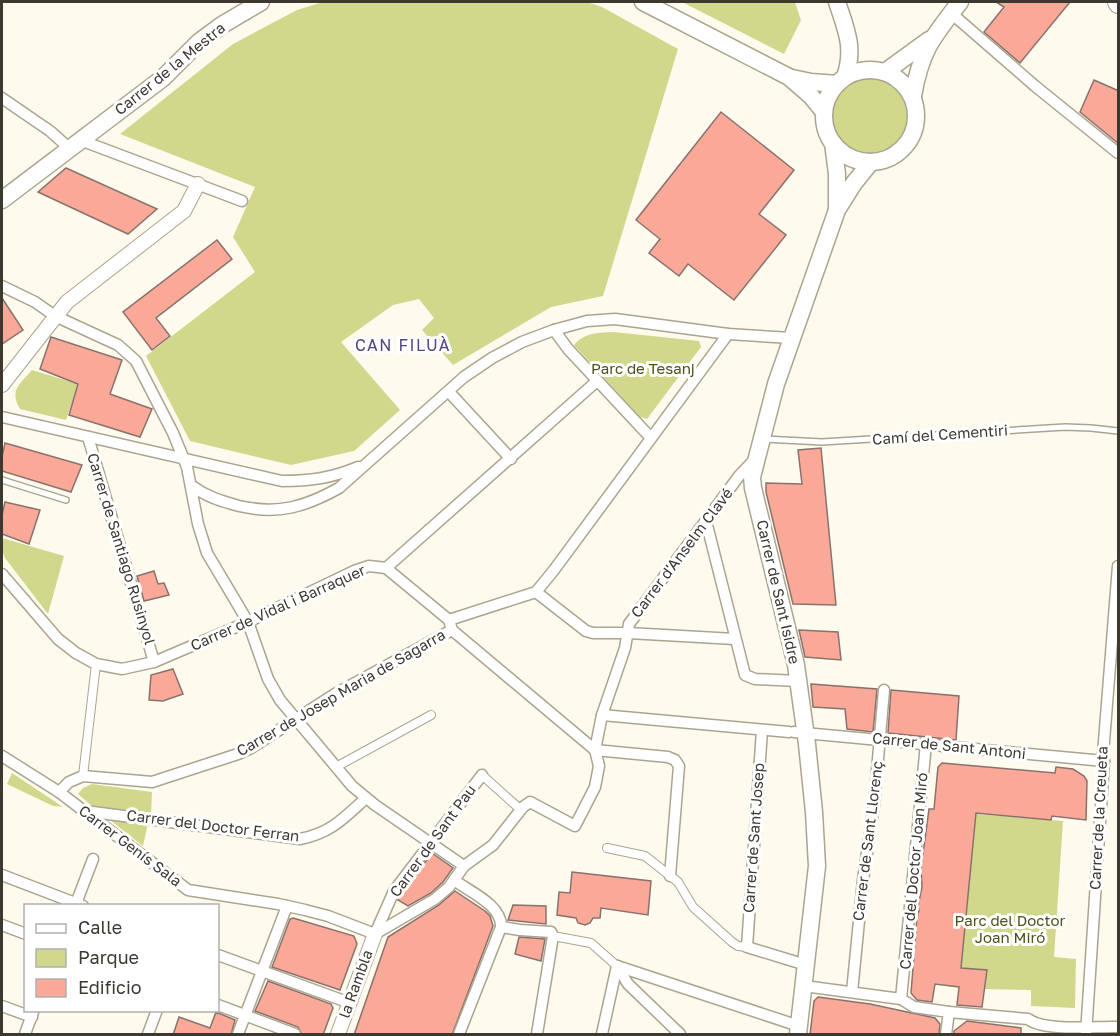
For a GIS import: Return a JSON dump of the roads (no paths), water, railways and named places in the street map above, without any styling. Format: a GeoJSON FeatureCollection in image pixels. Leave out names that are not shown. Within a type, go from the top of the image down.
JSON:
{"type":"FeatureCollection","features":[{"type":"Feature","properties":{"kind":"main road","name":"Carrer de la Mestra"},"geometry":{"type":"LineString","coordinates":[[2,200],[163,78],[199,42],[222,25],[261,2]]}},
{"type":"Feature","properties":{"kind":"main road"},"geometry":{"type":"LineString","coordinates":[[644,2],[789,77],[811,96],[824,112]]}},
{"type":"Feature","properties":{"kind":"main road"},"geometry":{"type":"LineString","coordinates":[[837,2],[850,41],[850,61],[841,81],[829,97],[824,112],[825,127],[833,143],[855,160],[872,162],[886,160],[897,154],[911,137],[915,127],[916,108],[913,96],[904,84],[879,71],[850,41]]}},
{"type":"Feature","properties":{"kind":"main road"},"geometry":{"type":"LineString","coordinates":[[913,96],[917,71],[932,37],[955,8]]}},
{"type":"Feature","properties":{"kind":"main road"},"geometry":{"type":"LineString","coordinates":[[789,77],[811,82],[841,81],[855,72],[879,71],[932,37]]}},
{"type":"Feature","properties":{"kind":"main road","name":"Carrer de Sant Isidre"},"geometry":{"type":"LineString","coordinates":[[833,143],[837,174],[837,210]]}},
{"type":"Feature","properties":{"kind":"main road","name":"Carrer de Sant Isidre"},"geometry":{"type":"LineString","coordinates":[[798,1030],[817,850],[796,732],[798,681],[752,477],[791,338],[837,210],[854,183],[872,162]]}},
{"type":"Feature","properties":{"kind":"street"},"geometry":{"type":"LineString","coordinates":[[955,8],[1035,86],[1119,153]]}},
{"type":"Feature","properties":{"kind":"street"},"geometry":{"type":"LineString","coordinates":[[2,98],[50,131],[75,144],[198,184],[242,201]]}},
{"type":"Feature","properties":{"kind":"street"},"geometry":{"type":"LineString","coordinates":[[2,385],[67,302],[184,211],[198,184]]}},
{"type":"Feature","properties":{"kind":"street"},"geometry":{"type":"LineString","coordinates":[[2,286],[35,302],[55,316],[118,345],[136,361],[173,433],[183,459],[192,486],[198,524],[207,553],[248,622],[268,679],[280,700],[352,786],[464,866]]}},
{"type":"Feature","properties":{"kind":"street"},"geometry":{"type":"LineString","coordinates":[[192,486],[206,496],[268,511],[290,508],[317,500],[339,488],[464,377],[492,358],[522,342],[587,321],[615,319],[728,334],[791,338]]}},
{"type":"Feature","properties":{"kind":"street"},"geometry":{"type":"LineString","coordinates":[[554,330],[568,349],[651,438]]}},
{"type":"Feature","properties":{"kind":"street"},"geometry":{"type":"LineString","coordinates":[[728,334],[536,592],[586,631],[593,633],[735,639]]}},
{"type":"Feature","properties":{"kind":"street","name":"Carrer de Vidal i Barraquer"},"geometry":{"type":"LineString","coordinates":[[2,574],[58,639],[76,653],[96,664],[122,669],[154,662],[248,622],[354,571],[369,566],[386,568],[597,381]]}},
{"type":"Feature","properties":{"kind":"street"},"geometry":{"type":"LineString","coordinates":[[449,392],[511,459]]}},
{"type":"Feature","properties":{"kind":"street"},"geometry":{"type":"LineString","coordinates":[[2,417],[282,481],[311,481],[343,474],[364,465]]}},
{"type":"Feature","properties":{"kind":"street","name":"Carrer de Santiago Rusinyol"},"geometry":{"type":"LineString","coordinates":[[88,437],[154,662]]}},
{"type":"Feature","properties":{"kind":"street","name":"Carrer d'Anselm Clavé"},"geometry":{"type":"LineString","coordinates":[[521,810],[530,802],[575,826],[595,787],[599,766],[595,750],[602,715],[634,616],[739,476],[756,458]]}},
{"type":"Feature","properties":{"kind":"street"},"geometry":{"type":"LineString","coordinates":[[706,521],[743,668],[749,678],[798,681]]}},
{"type":"Feature","properties":{"kind":"street","name":"Carrer de la Creueta"},"geometry":{"type":"LineString","coordinates":[[1086,1031],[1106,704],[1119,566]]}},
{"type":"Feature","properties":{"kind":"street"},"geometry":{"type":"LineString","coordinates":[[386,568],[595,750],[668,757],[675,760],[679,766],[670,876]]}},
{"type":"Feature","properties":{"kind":"street","name":"Carrer de Josep Maria de Sagarra"},"geometry":{"type":"LineString","coordinates":[[83,776],[152,782],[238,754],[451,625],[536,592]]}},
{"type":"Feature","properties":{"kind":"street"},"geometry":{"type":"LineString","coordinates":[[59,792],[69,782],[83,776],[96,664]]}},
{"type":"Feature","properties":{"kind":"street","name":"Carrer de Sant Llorenç"},"geometry":{"type":"LineString","coordinates":[[852,992],[856,940],[874,805],[884,690]]}},
{"type":"Feature","properties":{"kind":"street"},"geometry":{"type":"LineString","coordinates":[[336,767],[431,715]]}},
{"type":"Feature","properties":{"kind":"street","name":"Carrer de Sant Antoni"},"geometry":{"type":"LineString","coordinates":[[602,715],[1104,761]]}},
{"type":"Feature","properties":{"kind":"street","name":"Carrer de Sant Josep"},"geometry":{"type":"LineString","coordinates":[[747,947],[762,730]]}},
{"type":"Feature","properties":{"kind":"street","name":"Carrer del Doctor Joan Miró"},"geometry":{"type":"LineString","coordinates":[[901,999],[926,744]]}},
{"type":"Feature","properties":{"kind":"street","name":"Carrer Genís Sala"},"geometry":{"type":"LineString","coordinates":[[2,756],[59,792],[188,890],[287,906],[328,916],[375,934]]}},
{"type":"Feature","properties":{"kind":"street"},"geometry":{"type":"LineString","coordinates":[[375,934],[435,899],[464,866],[493,845],[521,810],[482,775]]}},
{"type":"Feature","properties":{"kind":"street","name":"Carrer de Sant Pau"},"geometry":{"type":"LineString","coordinates":[[375,934],[394,891],[482,775]]}},
{"type":"Feature","properties":{"kind":"street","name":"Carrer del Doctor Ferran"},"geometry":{"type":"LineString","coordinates":[[82,810],[300,839],[336,826],[366,798]]}},
{"type":"Feature","properties":{"kind":"street"},"geometry":{"type":"LineString","coordinates":[[607,848],[645,856],[678,882],[693,907],[738,946],[806,965]]}},
{"type":"Feature","properties":{"kind":"street"},"geometry":{"type":"LineString","coordinates":[[78,904],[93,859]]}},
{"type":"Feature","properties":{"kind":"street"},"geometry":{"type":"LineString","coordinates":[[2,876],[75,904]]}},
{"type":"Feature","properties":{"kind":"street"},"geometry":{"type":"LineString","coordinates":[[454,880],[494,908],[500,915],[501,927],[459,1035]]}},
{"type":"Feature","properties":{"kind":"street"},"geometry":{"type":"LineString","coordinates":[[238,1035],[287,906]]}},
{"type":"Feature","properties":{"kind":"street","name":"Carrer de Sant Pau"},"geometry":{"type":"LineString","coordinates":[[385,908],[389,914],[399,919]]}},
{"type":"Feature","properties":{"kind":"street"},"geometry":{"type":"LineString","coordinates":[[2,926],[24,933]]}},
{"type":"Feature","properties":{"kind":"street"},"geometry":{"type":"LineString","coordinates":[[501,927],[551,932],[553,936],[591,943],[617,966],[628,984],[680,1035]]}},
{"type":"Feature","properties":{"kind":"street","name":"la Rambla"},"geometry":{"type":"LineString","coordinates":[[338,1035],[375,934]]}},
{"type":"Feature","properties":{"kind":"street"},"geometry":{"type":"LineString","coordinates":[[537,1035],[553,936]]}},
{"type":"Feature","properties":{"kind":"street"},"geometry":{"type":"LineString","coordinates":[[219,955],[350,1003]]}},
{"type":"Feature","properties":{"kind":"street"},"geometry":{"type":"LineString","coordinates":[[617,966],[798,1030]]}},
{"type":"Feature","properties":{"kind":"street"},"geometry":{"type":"LineString","coordinates":[[602,1035],[617,966]]}},
{"type":"Feature","properties":{"kind":"street"},"geometry":{"type":"LineString","coordinates":[[804,986],[901,999],[914,1007],[1028,1019],[1033,1023],[1086,1031],[1119,1027]]}},
{"type":"Feature","properties":{"kind":"street"},"geometry":{"type":"LineString","coordinates":[[219,1005],[295,1035]]}},
{"type":"Feature","properties":{"kind":"street"},"geometry":{"type":"LineString","coordinates":[[2,1006],[24,1012]]}},
{"type":"Feature","properties":{"kind":"street"},"geometry":{"type":"LineString","coordinates":[[148,1035],[157,1012]]}},
{"type":"Feature","properties":{"kind":"street"},"geometry":{"type":"LineString","coordinates":[[946,1035],[949,1012]]}},
{"type":"Feature","properties":{"kind":"street"},"geometry":{"type":"LineString","coordinates":[[25,1035],[33,1014]]}},
{"type":"Feature","properties":{"kind":"lane","name":"Camí del Cementiri"},"geometry":{"type":"LineString","coordinates":[[761,439],[822,442],[1065,428],[1119,431]]}},
{"type":"Feature","properties":{"kind":"lane"},"geometry":{"type":"LineString","coordinates":[[2,480],[66,500]]}},
{"type":"Feature","properties":{"kind":"district","name":"CAN FILUÀ"},"geometry":{"type":"Point","coordinates":[403,345]}},
{"type":"Feature","properties":{"kind":"park label","name":"Parc de Tesanj"},"geometry":{"type":"Point","coordinates":[643,369]}},
{"type":"Feature","properties":{"kind":"park label","name":"Parc del Doctor Joan Miró"},"geometry":{"type":"Point","coordinates":[1010,930]}}]}
